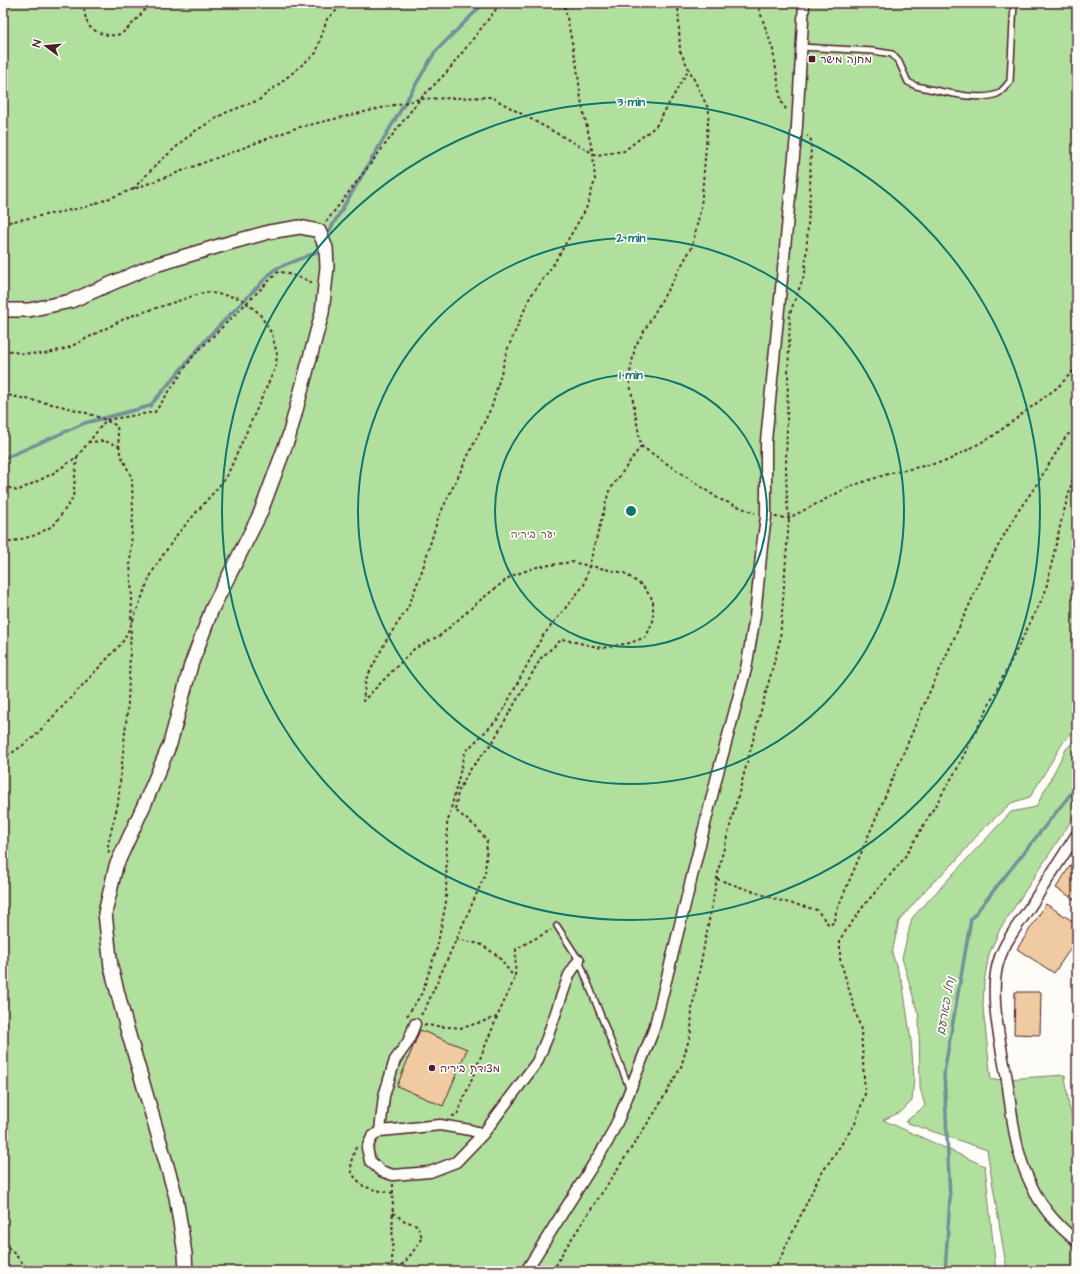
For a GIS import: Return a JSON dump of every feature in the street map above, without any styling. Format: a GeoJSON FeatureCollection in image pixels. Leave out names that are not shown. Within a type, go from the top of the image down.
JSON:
{"type":"FeatureCollection","features":[{"type":"Feature","properties":{"kind":"main road"},"geometry":{"type":"LineString","coordinates":[[3,310],[29,310],[71,302],[152,266],[269,232],[300,228],[319,231],[326,248],[327,267],[322,313],[289,436],[260,514],[212,609],[191,665],[170,744],[116,866],[105,913],[111,967],[130,1039],[176,1197],[185,1254],[186,1271]]}},
{"type":"Feature","properties":{"kind":"street"},"geometry":{"type":"LineString","coordinates":[[526,1271],[608,1141],[619,1118],[654,1029],[717,776],[746,669],[755,616],[766,517],[766,441],[788,234],[797,126],[804,3]]}},
{"type":"Feature","properties":{"kind":"street"},"geometry":{"type":"LineString","coordinates":[[1077,834],[1009,939],[1000,957],[996,977],[995,993],[997,1017],[1018,1149],[1028,1179],[1038,1199],[1052,1217],[1077,1241]]}},
{"type":"Feature","properties":{"kind":"street"},"geometry":{"type":"LineString","coordinates":[[483,1134],[537,1062],[569,975],[579,960]]}},
{"type":"Feature","properties":{"kind":"street"},"geometry":{"type":"LineString","coordinates":[[380,1131],[384,1096],[395,1060],[408,1042],[415,1024]]}},
{"type":"Feature","properties":{"kind":"street"},"geometry":{"type":"LineString","coordinates":[[483,1134],[470,1130],[440,1125],[380,1131],[372,1137],[367,1148],[370,1161],[381,1171],[393,1175],[430,1172],[456,1162],[483,1134],[496,1117]]}},
{"type":"Feature","properties":{"kind":"lane"},"geometry":{"type":"LineString","coordinates":[[802,47],[873,51],[892,54],[899,62],[908,82],[916,86],[972,96],[996,94],[1005,88],[1010,81],[1014,3]]}},
{"type":"Feature","properties":{"kind":"lane"},"geometry":{"type":"LineString","coordinates":[[557,926],[579,960],[630,1091]]}},
{"type":"Feature","properties":{"kind":"path"},"geometry":{"type":"LineString","coordinates":[[84,3],[85,13],[90,27],[106,36],[121,34],[150,3]]}},
{"type":"Feature","properties":{"kind":"path"},"geometry":{"type":"LineString","coordinates":[[132,190],[157,164],[192,133],[225,113],[258,100],[316,53],[327,19],[345,3]]}},
{"type":"Feature","properties":{"kind":"path"},"geometry":{"type":"LineString","coordinates":[[319,231],[420,99],[447,72],[501,3]]}},
{"type":"Feature","properties":{"kind":"path"},"geometry":{"type":"LineString","coordinates":[[415,1024],[426,1007],[485,875],[487,841],[475,826],[455,810],[458,792],[469,771],[492,742],[541,658],[562,639],[602,648],[630,643],[646,637],[653,621],[653,600],[643,586],[624,573],[571,562],[537,567],[511,576],[478,602],[441,635],[414,649],[363,700],[366,679],[387,639],[408,608],[424,568],[438,518],[492,406],[508,348],[530,297],[553,265],[586,209],[595,180],[594,154],[581,100],[577,67],[564,3]]}},
{"type":"Feature","properties":{"kind":"path"},"geometry":{"type":"LineString","coordinates":[[497,1017],[462,1028],[403,1022],[422,993],[437,948],[446,902],[447,825],[465,752],[499,718],[542,636],[584,585],[609,491],[641,446],[629,378],[635,347],[692,247],[701,207],[709,110],[680,51],[678,3]]}},
{"type":"Feature","properties":{"kind":"path"},"geometry":{"type":"LineString","coordinates":[[553,1271],[657,1109],[681,1067],[691,1032],[692,1009],[722,856],[780,640],[789,518],[786,466],[790,314],[805,274],[812,140],[797,126],[781,101],[773,50],[757,3]]}},
{"type":"Feature","properties":{"kind":"path"},"geometry":{"type":"LineString","coordinates":[[3,220],[9,222],[86,207],[296,128],[420,99],[491,96],[596,155],[624,151],[656,126],[689,69]]}},
{"type":"Feature","properties":{"kind":"path"},"geometry":{"type":"LineString","coordinates":[[3,484],[17,491],[52,474],[77,457],[106,420],[155,412],[194,355],[279,271],[307,280],[315,285],[325,286]]}},
{"type":"Feature","properties":{"kind":"path"},"geometry":{"type":"LineString","coordinates":[[3,349],[19,353],[44,354],[68,348],[128,318],[206,292],[240,298],[259,313],[272,334],[277,354],[276,366],[226,478],[176,536],[155,567],[122,644],[34,737],[12,753],[3,756]]}},
{"type":"Feature","properties":{"kind":"path"},"geometry":{"type":"LineString","coordinates":[[641,446],[719,499],[766,517],[789,518],[851,486],[891,472],[947,461],[993,436],[1058,387],[1077,367]]}},
{"type":"Feature","properties":{"kind":"path"},"geometry":{"type":"LineString","coordinates":[[3,394],[75,410],[106,420],[117,426],[120,453],[132,478],[133,514],[130,563],[132,598],[128,703],[118,803],[108,844],[109,863],[116,866]]}},
{"type":"Feature","properties":{"kind":"path"},"geometry":{"type":"LineString","coordinates":[[774,1271],[819,1177],[855,1124],[865,1094],[861,1030],[840,959],[840,939],[865,904],[903,860],[957,769],[1045,593],[1061,522],[1075,471],[1075,431],[1077,427]]}},
{"type":"Feature","properties":{"kind":"path"},"geometry":{"type":"LineString","coordinates":[[717,879],[778,900],[817,910],[830,925],[835,922],[836,912],[926,700],[987,566],[1016,514],[1035,487],[1067,435],[1075,431]]}},
{"type":"Feature","properties":{"kind":"path"},"geometry":{"type":"LineString","coordinates":[[88,442],[105,441],[119,446]]}},
{"type":"Feature","properties":{"kind":"path"},"geometry":{"type":"LineString","coordinates":[[3,544],[36,535],[54,525],[73,498],[77,457]]}},
{"type":"Feature","properties":{"kind":"path"},"geometry":{"type":"LineString","coordinates":[[450,1116],[457,1115],[497,1017],[515,978],[516,949],[557,926]]}},
{"type":"Feature","properties":{"kind":"path"},"geometry":{"type":"LineString","coordinates":[[456,939],[480,944],[498,956],[515,978]]}},
{"type":"Feature","properties":{"kind":"path"},"geometry":{"type":"LineString","coordinates":[[392,1213],[405,1221],[417,1225],[422,1237],[402,1266],[393,1271],[392,1213],[393,1193]]}},
{"type":"Feature","properties":{"kind":"path"},"geometry":{"type":"LineString","coordinates":[[3,1244],[16,1255],[30,1271]]}},
{"type":"Feature","properties":{"kind":"green space","name":"יער ביריה"},"geometry":{"type":"Polygon","coordinates":[[[3,3],[1077,3],[1077,727],[1064,741],[1030,797],[1011,803],[980,832],[954,863],[928,887],[899,921],[892,953],[903,986],[911,1041],[914,1077],[912,1101],[901,1112],[883,1120],[985,1166],[996,1271],[3,1271],[3,3]]]}},
{"type":"Feature","properties":{"kind":"green space"},"geometry":{"type":"Polygon","coordinates":[[[1077,738],[1077,812],[1000,929],[989,954],[984,982],[983,1008],[991,1080],[1065,1075],[1069,1107],[1077,1131],[1077,1271],[1007,1271],[987,1150],[905,1122],[925,1106],[920,1088],[919,1017],[902,958],[912,918],[1011,812],[1036,807],[1066,749],[1077,738]]]}},
{"type":"Feature","properties":{"kind":"building"},"geometry":{"type":"Polygon","coordinates":[[[1077,855],[1077,901],[1056,888],[1077,855]]]}},
{"type":"Feature","properties":{"kind":"building"},"geometry":{"type":"Polygon","coordinates":[[[1046,904],[1077,924],[1077,939],[1054,973],[1017,949],[1046,904]]]}},
{"type":"Feature","properties":{"kind":"building"},"geometry":{"type":"Polygon","coordinates":[[[1015,992],[1041,992],[1040,1035],[1014,1034],[1015,992]]]}},
{"type":"Feature","properties":{"kind":"building","name":"מצודת ביריה"},"geometry":{"type":"Polygon","coordinates":[[[420,1030],[467,1049],[443,1106],[397,1086],[420,1030]]]}},
{"type":"Feature","properties":{"kind":"waterway"},"geometry":{"type":"LineString","coordinates":[[325,238],[435,52],[484,3]]}},
{"type":"Feature","properties":{"kind":"waterway"},"geometry":{"type":"LineString","coordinates":[[3,459],[85,423],[150,406],[210,335],[275,269],[317,252],[321,245]]}},
{"type":"Feature","properties":{"kind":"waterway","name":"נחל פארעם"},"geometry":{"type":"LineString","coordinates":[[945,1271],[950,1199],[944,1073],[971,919],[1077,786]]}},
{"type":"Feature","properties":{"kind":"waterway"},"geometry":{"type":"LineString","coordinates":[[945,1266],[952,1271]]}},
{"type":"Feature","properties":{"kind":"place","name":"מחנה מישר"},"geometry":{"type":"Point","coordinates":[812,59]}},
{"type":"Feature","properties":{"kind":"place","name":"מצודת ביריה"},"geometry":{"type":"Point","coordinates":[432,1068]}}]}
